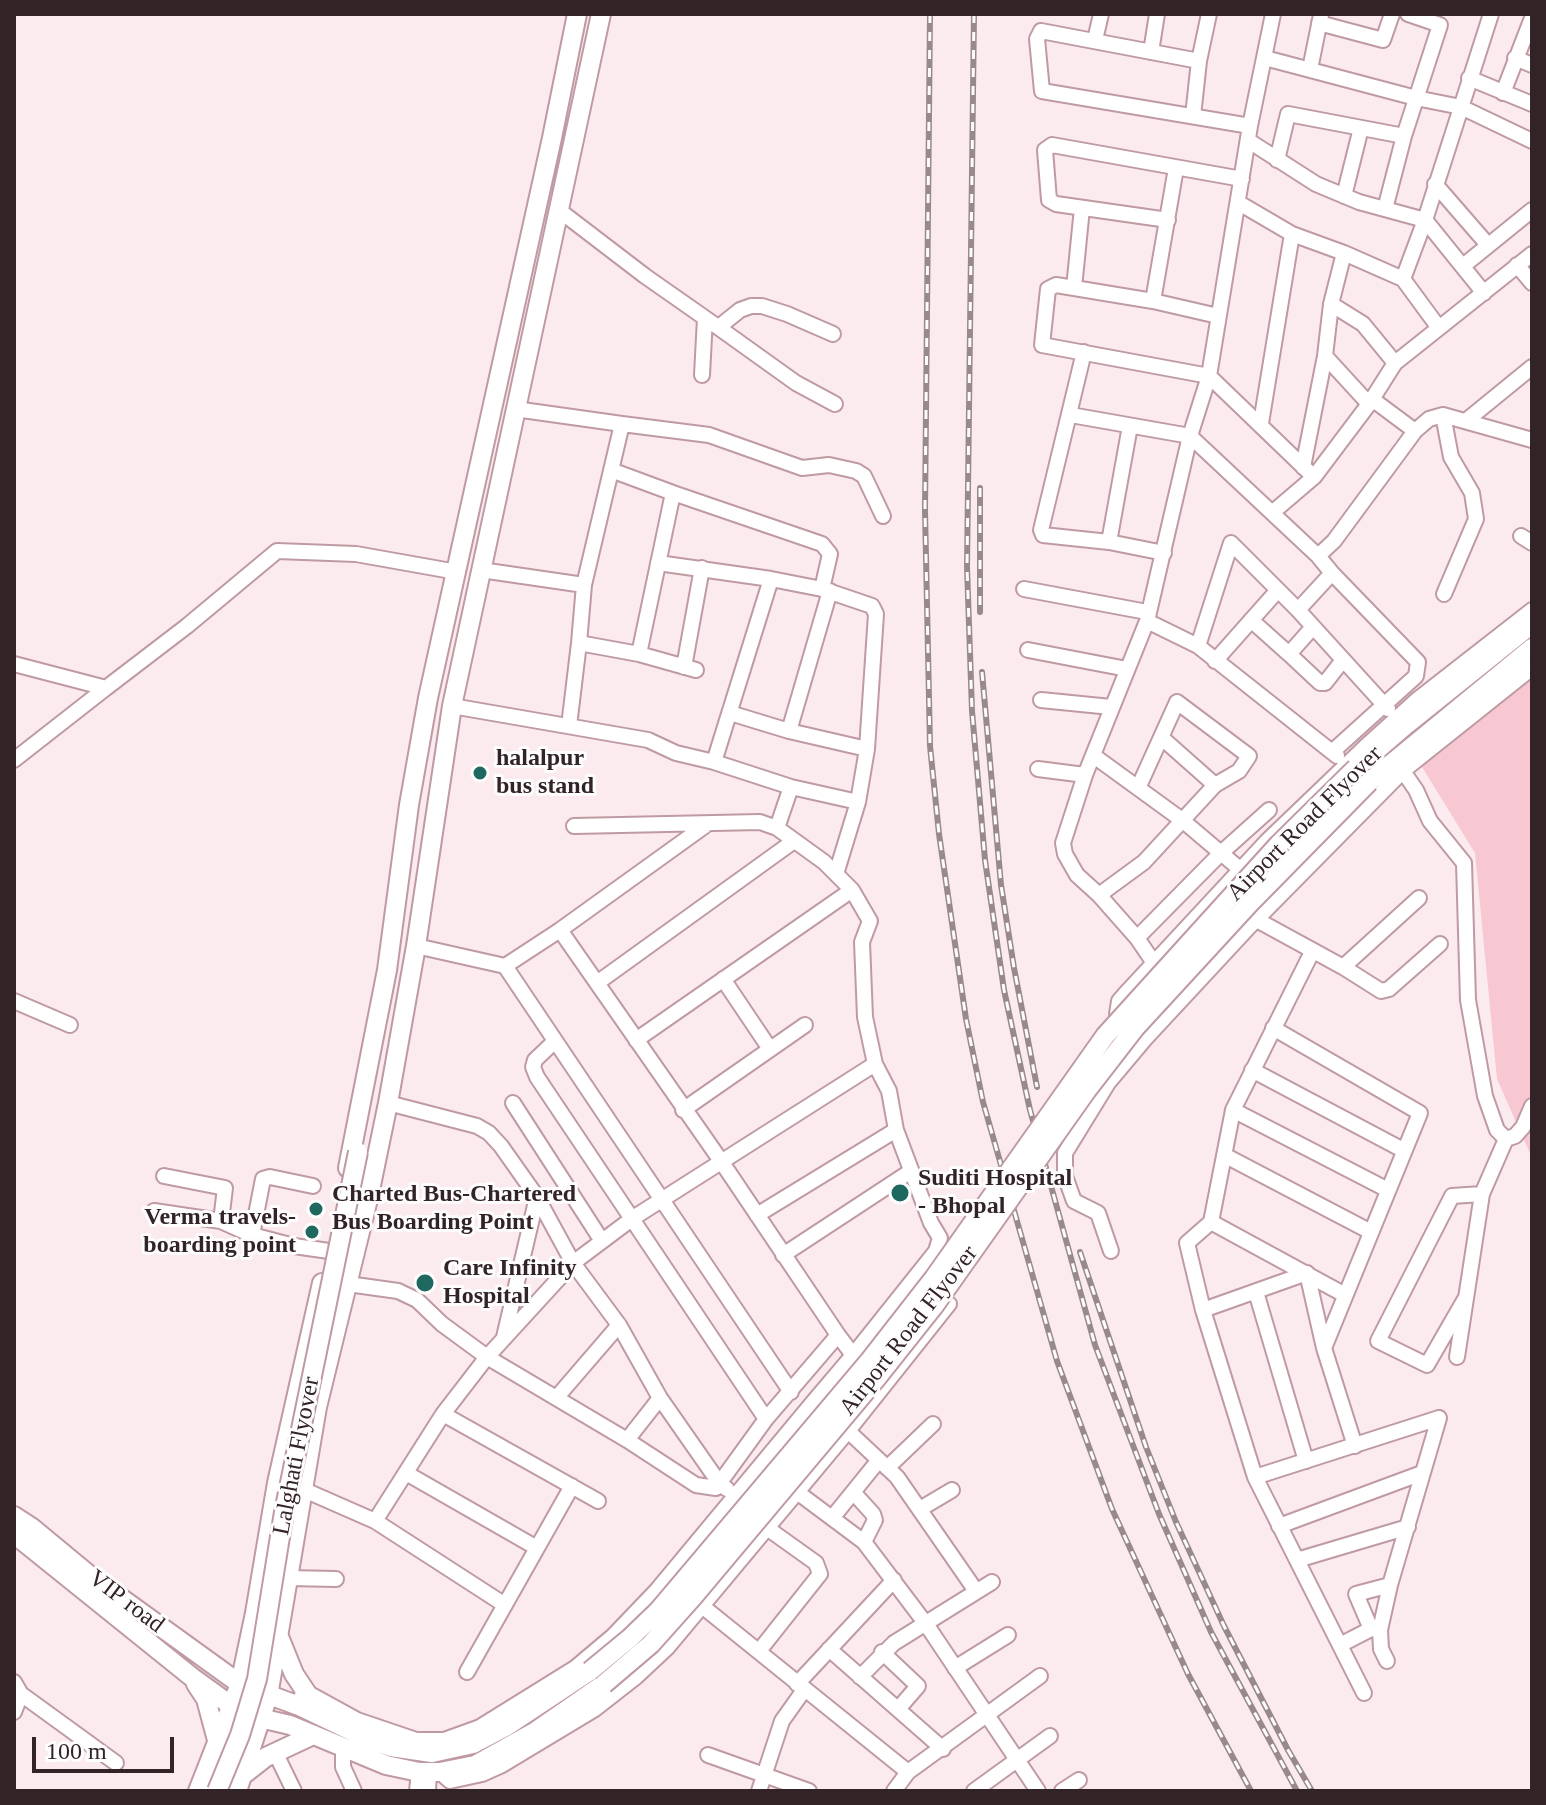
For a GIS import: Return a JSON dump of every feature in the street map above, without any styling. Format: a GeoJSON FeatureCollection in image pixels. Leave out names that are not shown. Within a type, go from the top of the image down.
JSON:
{"type":"FeatureCollection","features":[{"type":"Feature","properties":{"kind":"main road"},"geometry":{"type":"LineString","coordinates":[[198,1791],[240,1684],[277,1483],[359,1118],[387,970],[422,728],[577,14]]}},
{"type":"Feature","properties":{"kind":"main road"},"geometry":{"type":"LineString","coordinates":[[240,1783],[268,1696],[317,1407],[388,1103],[416,946],[452,706],[601,14]]}},
{"type":"Feature","properties":{"kind":"main road","name":"Airport Road Flyover"},"geometry":{"type":"LineString","coordinates":[[302,1699],[368,1739],[413,1751],[447,1752],[492,1735],[630,1638],[658,1611],[870,1360],[959,1243],[1105,1036],[1279,844],[1494,647],[1532,624]]}},
{"type":"Feature","properties":{"kind":"main road","name":"Airport Road Flyover"},"geometry":{"type":"LineString","coordinates":[[427,1780],[475,1765],[500,1753],[604,1684],[651,1644],[934,1306],[1087,1090],[1135,1028],[1250,903],[1357,772],[1399,765],[1532,648]]}},
{"type":"Feature","properties":{"kind":"main road","name":"Lalghati Flyover"},"geometry":{"type":"LineString","coordinates":[[217,1791],[240,1735],[257,1679],[284,1512],[361,1137],[359,1118]]}},
{"type":"Feature","properties":{"kind":"main road","name":"VIP road"},"geometry":{"type":"LineString","coordinates":[[14,1516],[240,1684],[268,1696],[302,1699]]}},
{"type":"Feature","properties":{"kind":"main road","name":"VIP road"},"geometry":{"type":"LineString","coordinates":[[14,1534],[233,1707],[290,1725],[427,1780]]}},
{"type":"Feature","properties":{"kind":"main road"},"geometry":{"type":"LineString","coordinates":[[179,1641],[214,1663],[227,1662],[237,1654],[255,1613]]}},
{"type":"Feature","properties":{"kind":"main road"},"geometry":{"type":"LineString","coordinates":[[278,1636],[302,1699]]}},
{"type":"Feature","properties":{"kind":"main road"},"geometry":{"type":"LineString","coordinates":[[193,1678],[206,1699],[218,1744]]}},
{"type":"Feature","properties":{"kind":"main road"},"geometry":{"type":"LineString","coordinates":[[240,1783],[275,1752],[313,1735]]}},
{"type":"Feature","properties":{"kind":"street"},"geometry":{"type":"LineString","coordinates":[[1095,40],[1101,14]]}},
{"type":"Feature","properties":{"kind":"street"},"geometry":{"type":"LineString","coordinates":[[1151,52],[1157,14]]}},
{"type":"Feature","properties":{"kind":"street"},"geometry":{"type":"LineString","coordinates":[[1193,116],[1199,61],[1209,14]]}},
{"type":"Feature","properties":{"kind":"street"},"geometry":{"type":"LineString","coordinates":[[1154,963],[1137,938],[1077,875],[1065,854],[1063,843],[1085,775],[1147,617],[1190,436],[1209,376],[1249,134],[1273,14]]}},
{"type":"Feature","properties":{"kind":"street"},"geometry":{"type":"LineString","coordinates":[[1310,69],[1320,18],[1383,40],[1392,14]]}},
{"type":"Feature","properties":{"kind":"street"},"geometry":{"type":"LineString","coordinates":[[1385,209],[1404,136],[1440,25],[1408,14]]}},
{"type":"Feature","properties":{"kind":"street"},"geometry":{"type":"LineString","coordinates":[[1403,279],[1491,14]]}},
{"type":"Feature","properties":{"kind":"street"},"geometry":{"type":"LineString","coordinates":[[1503,93],[1531,21]]}},
{"type":"Feature","properties":{"kind":"street"},"geometry":{"type":"LineString","coordinates":[[1199,61],[1041,31],[1037,39],[1042,91],[1193,116],[1249,134],[1277,160],[1316,184],[1344,196],[1425,220],[1484,293]]}},
{"type":"Feature","properties":{"kind":"street"},"geometry":{"type":"LineString","coordinates":[[1265,58],[1461,107],[1532,141]]}},
{"type":"Feature","properties":{"kind":"street"},"geometry":{"type":"LineString","coordinates":[[1515,58],[1532,65]]}},
{"type":"Feature","properties":{"kind":"street"},"geometry":{"type":"LineString","coordinates":[[1469,78],[1532,104]]}},
{"type":"Feature","properties":{"kind":"street"},"geometry":{"type":"LineString","coordinates":[[1277,160],[1288,114],[1404,136]]}},
{"type":"Feature","properties":{"kind":"street"},"geometry":{"type":"LineString","coordinates":[[1344,196],[1361,128]]}},
{"type":"Feature","properties":{"kind":"street"},"geometry":{"type":"LineString","coordinates":[[1168,220],[1082,208],[1049,200],[1045,150],[1052,145],[1242,179]]}},
{"type":"Feature","properties":{"kind":"street"},"geometry":{"type":"LineString","coordinates":[[1153,301],[1176,168]]}},
{"type":"Feature","properties":{"kind":"street"},"geometry":{"type":"LineString","coordinates":[[1435,184],[1488,245]]}},
{"type":"Feature","properties":{"kind":"street"},"geometry":{"type":"LineString","coordinates":[[1239,203],[1292,234],[1403,279],[1439,328]]}},
{"type":"Feature","properties":{"kind":"street"},"geometry":{"type":"LineString","coordinates":[[1074,288],[1082,208]]}},
{"type":"Feature","properties":{"kind":"street"},"geometry":{"type":"LineString","coordinates":[[1463,266],[1532,210]]}},
{"type":"Feature","properties":{"kind":"street"},"geometry":{"type":"LineString","coordinates":[[560,211],[645,276],[796,383],[835,404]]}},
{"type":"Feature","properties":{"kind":"street"},"geometry":{"type":"LineString","coordinates":[[1261,423],[1292,234]]}},
{"type":"Feature","properties":{"kind":"street"},"geometry":{"type":"LineString","coordinates":[[1308,472],[1331,304],[1344,253]]}},
{"type":"Feature","properties":{"kind":"street"},"geometry":{"type":"LineString","coordinates":[[1273,512],[1371,401],[1395,363],[1532,254]]}},
{"type":"Feature","properties":{"kind":"street"},"geometry":{"type":"LineString","coordinates":[[1517,265],[1532,283]]}},
{"type":"Feature","properties":{"kind":"street"},"geometry":{"type":"LineString","coordinates":[[1218,316],[1153,301],[1056,285],[1048,289],[1042,345],[1209,376],[1261,423],[1308,472]]}},
{"type":"Feature","properties":{"kind":"street"},"geometry":{"type":"LineString","coordinates":[[1331,304],[1363,324],[1395,363]]}},
{"type":"Feature","properties":{"kind":"street"},"geometry":{"type":"LineString","coordinates":[[710,321],[720,326],[740,310],[762,306],[833,334]]}},
{"type":"Feature","properties":{"kind":"street"},"geometry":{"type":"LineString","coordinates":[[702,375],[710,321]]}},
{"type":"Feature","properties":{"kind":"street"},"geometry":{"type":"LineString","coordinates":[[1084,352],[1041,530],[1043,535],[1109,542],[1164,553]]}},
{"type":"Feature","properties":{"kind":"street"},"geometry":{"type":"LineString","coordinates":[[1325,356],[1371,401],[1415,431]]}},
{"type":"Feature","properties":{"kind":"street"},"geometry":{"type":"LineString","coordinates":[[1467,420],[1532,367]]}},
{"type":"Feature","properties":{"kind":"street"},"geometry":{"type":"LineString","coordinates":[[515,409],[709,435],[802,468],[829,465],[856,471],[864,476],[883,516]]}},
{"type":"Feature","properties":{"kind":"street"},"geometry":{"type":"LineString","coordinates":[[1071,415],[1190,436],[1318,556],[1418,662],[1416,676],[1332,752]]}},
{"type":"Feature","properties":{"kind":"street"},"geometry":{"type":"LineString","coordinates":[[1443,415],[1451,457],[1472,493],[1476,519],[1444,594]]}},
{"type":"Feature","properties":{"kind":"street"},"geometry":{"type":"LineString","coordinates":[[1318,556],[1334,541],[1415,431],[1429,419],[1443,415],[1532,440]]}},
{"type":"Feature","properties":{"kind":"street"},"geometry":{"type":"LineString","coordinates":[[569,726],[584,585],[622,424]]}},
{"type":"Feature","properties":{"kind":"street"},"geometry":{"type":"LineString","coordinates":[[1109,542],[1130,426]]}},
{"type":"Feature","properties":{"kind":"street"},"geometry":{"type":"LineString","coordinates":[[611,470],[822,544],[830,554],[826,590],[789,731]]}},
{"type":"Feature","properties":{"kind":"street"},"geometry":{"type":"LineString","coordinates":[[639,654],[673,493]]}},
{"type":"Feature","properties":{"kind":"street"},"geometry":{"type":"LineString","coordinates":[[1198,646],[1231,543],[1298,610],[1397,718]]}},
{"type":"Feature","properties":{"kind":"street"},"geometry":{"type":"LineString","coordinates":[[14,760],[277,551],[356,554],[457,572]]}},
{"type":"Feature","properties":{"kind":"street"},"geometry":{"type":"LineString","coordinates":[[658,563],[826,590],[872,606],[876,614],[867,749],[858,802],[836,874]]}},
{"type":"Feature","properties":{"kind":"street"},"geometry":{"type":"LineString","coordinates":[[579,643],[639,654],[690,669],[702,568]]}},
{"type":"Feature","properties":{"kind":"street"},"geometry":{"type":"LineString","coordinates":[[481,570],[584,585]]}},
{"type":"Feature","properties":{"kind":"street"},"geometry":{"type":"LineString","coordinates":[[1298,610],[1332,573]]}},
{"type":"Feature","properties":{"kind":"street"},"geometry":{"type":"LineString","coordinates":[[714,762],[771,579]]}},
{"type":"Feature","properties":{"kind":"street"},"geometry":{"type":"LineString","coordinates":[[1024,589],[1147,617],[1198,646],[1357,772]]}},
{"type":"Feature","properties":{"kind":"street"},"geometry":{"type":"LineString","coordinates":[[1215,661],[1278,590]]}},
{"type":"Feature","properties":{"kind":"street"},"geometry":{"type":"LineString","coordinates":[[1145,1039],[1136,1039],[1117,1014],[1119,1001],[1267,841],[1357,772],[1397,718],[1494,647],[1532,610]]}},
{"type":"Feature","properties":{"kind":"street"},"geometry":{"type":"LineString","coordinates":[[1251,620],[1320,683],[1325,683],[1343,660]]}},
{"type":"Feature","properties":{"kind":"street"},"geometry":{"type":"LineString","coordinates":[[1289,654],[1313,627]]}},
{"type":"Feature","properties":{"kind":"street"},"geometry":{"type":"LineString","coordinates":[[1028,650],[1127,669]]}},
{"type":"Feature","properties":{"kind":"street"},"geometry":{"type":"LineString","coordinates":[[14,664],[106,688]]}},
{"type":"Feature","properties":{"kind":"street"},"geometry":{"type":"LineString","coordinates":[[1111,1251],[1098,1213],[1074,1201],[1065,1176],[1065,1153],[1108,1083],[1145,1039],[1399,765],[1532,668]]}},
{"type":"Feature","properties":{"kind":"street"},"geometry":{"type":"LineString","coordinates":[[1041,700],[1111,707]]}},
{"type":"Feature","properties":{"kind":"street"},"geometry":{"type":"LineString","coordinates":[[1099,895],[1144,862],[1215,785],[1239,771],[1249,756],[1177,702],[1139,786]]}},
{"type":"Feature","properties":{"kind":"street"},"geometry":{"type":"LineString","coordinates":[[452,706],[648,740],[676,753],[791,787],[858,802]]}},
{"type":"Feature","properties":{"kind":"street"},"geometry":{"type":"LineString","coordinates":[[730,713],[789,731],[867,749]]}},
{"type":"Feature","properties":{"kind":"street"},"geometry":{"type":"LineString","coordinates":[[1162,738],[1215,785]]}},
{"type":"Feature","properties":{"kind":"street"},"geometry":{"type":"LineString","coordinates":[[1094,756],[1139,786],[1241,870]]}},
{"type":"Feature","properties":{"kind":"street"},"geometry":{"type":"LineString","coordinates":[[1399,765],[1430,821],[1464,863],[1468,1000],[1485,1096],[1497,1130],[1506,1139]]}},
{"type":"Feature","properties":{"kind":"street"},"geometry":{"type":"LineString","coordinates":[[1038,769],[1085,775]]}},
{"type":"Feature","properties":{"kind":"street"},"geometry":{"type":"LineString","coordinates":[[777,828],[791,787]]}},
{"type":"Feature","properties":{"kind":"street"},"geometry":{"type":"LineString","coordinates":[[1137,938],[1221,853],[1269,810]]}},
{"type":"Feature","properties":{"kind":"street"},"geometry":{"type":"LineString","coordinates":[[574,826],[760,822],[777,828],[824,862],[852,890],[870,921],[862,942],[865,1017],[875,1064],[889,1091],[896,1130],[911,1171],[940,1238],[936,1251],[853,1355],[634,1615],[582,1672]]}},
{"type":"Feature","properties":{"kind":"street"},"geometry":{"type":"LineString","coordinates":[[505,966],[706,825]]}},
{"type":"Feature","properties":{"kind":"street"},"geometry":{"type":"LineString","coordinates":[[597,983],[794,841]]}},
{"type":"Feature","properties":{"kind":"street"},"geometry":{"type":"LineString","coordinates":[[636,1040],[852,890]]}},
{"type":"Feature","properties":{"kind":"street"},"geometry":{"type":"LineString","coordinates":[[1343,967],[1419,898]]}},
{"type":"Feature","properties":{"kind":"street"},"geometry":{"type":"LineString","coordinates":[[1257,920],[1381,991],[1385,991],[1440,944]]}},
{"type":"Feature","properties":{"kind":"street"},"geometry":{"type":"LineString","coordinates":[[560,930],[853,1355]]}},
{"type":"Feature","properties":{"kind":"street"},"geometry":{"type":"LineString","coordinates":[[416,946],[505,966],[791,1392]]}},
{"type":"Feature","properties":{"kind":"street"},"geometry":{"type":"LineString","coordinates":[[1312,952],[1233,1110],[1211,1222],[1187,1243],[1203,1310],[1255,1477],[1364,1693]]}},
{"type":"Feature","properties":{"kind":"street"},"geometry":{"type":"LineString","coordinates":[[723,979],[770,1049]]}},
{"type":"Feature","properties":{"kind":"street"},"geometry":{"type":"LineString","coordinates":[[14,1001],[70,1025]]}},
{"type":"Feature","properties":{"kind":"street"},"geometry":{"type":"LineString","coordinates":[[683,1110],[805,1025]]}},
{"type":"Feature","properties":{"kind":"street"},"geometry":{"type":"LineString","coordinates":[[1273,1028],[1420,1113],[1324,1348]]}},
{"type":"Feature","properties":{"kind":"street"},"geometry":{"type":"LineString","coordinates":[[555,1041],[535,1060],[533,1067],[537,1077],[766,1419]]}},
{"type":"Feature","properties":{"kind":"street"},"geometry":{"type":"LineString","coordinates":[[375,1521],[443,1414],[487,1357],[573,1263],[633,1218],[875,1064]]}},
{"type":"Feature","properties":{"kind":"street"},"geometry":{"type":"LineString","coordinates":[[1252,1070],[1403,1150]]}},
{"type":"Feature","properties":{"kind":"street"},"geometry":{"type":"LineString","coordinates":[[388,1103],[462,1121],[489,1133],[537,1197],[573,1263],[619,1325],[660,1398],[720,1484],[735,1496]]}},
{"type":"Feature","properties":{"kind":"street"},"geometry":{"type":"LineString","coordinates":[[513,1103],[602,1241]]}},
{"type":"Feature","properties":{"kind":"street"},"geometry":{"type":"LineString","coordinates":[[1457,1357],[1482,1194],[1506,1139],[1515,1136],[1523,1127],[1532,1106]]}},
{"type":"Feature","properties":{"kind":"street"},"geometry":{"type":"LineString","coordinates":[[1233,1110],[1388,1190]]}},
{"type":"Feature","properties":{"kind":"street"},"geometry":{"type":"LineString","coordinates":[[757,1215],[896,1130]]}},
{"type":"Feature","properties":{"kind":"street"},"geometry":{"type":"LineString","coordinates":[[1224,1155],[1371,1232]]}},
{"type":"Feature","properties":{"kind":"street"},"geometry":{"type":"LineString","coordinates":[[783,1255],[911,1171]]}},
{"type":"Feature","properties":{"kind":"street"},"geometry":{"type":"LineString","coordinates":[[164,1176],[225,1188],[221,1221]]}},
{"type":"Feature","properties":{"kind":"street"},"geometry":{"type":"LineString","coordinates":[[252,1235],[263,1179],[270,1177],[313,1186]]}},
{"type":"Feature","properties":{"kind":"street"},"geometry":{"type":"LineString","coordinates":[[1465,1299],[1427,1365],[1378,1341],[1452,1196],[1482,1194]]}},
{"type":"Feature","properties":{"kind":"street"},"geometry":{"type":"LineString","coordinates":[[504,1338],[537,1197]]}},
{"type":"Feature","properties":{"kind":"street"},"geometry":{"type":"LineString","coordinates":[[154,1211],[221,1221],[252,1235],[329,1251]]}},
{"type":"Feature","properties":{"kind":"street"},"geometry":{"type":"LineString","coordinates":[[1211,1222],[1345,1295]]}},
{"type":"Feature","properties":{"kind":"street"},"geometry":{"type":"LineString","coordinates":[[1203,1310],[1307,1273]]}},
{"type":"Feature","properties":{"kind":"street"},"geometry":{"type":"LineString","coordinates":[[1307,1273],[1324,1348],[1355,1446]]}},
{"type":"Feature","properties":{"kind":"street"},"geometry":{"type":"LineString","coordinates":[[348,1284],[398,1291],[410,1296],[487,1357],[557,1397],[696,1485],[709,1488],[720,1484],[766,1419],[838,1335]]}},
{"type":"Feature","properties":{"kind":"street"},"geometry":{"type":"LineString","coordinates":[[1256,1292],[1306,1461]]}},
{"type":"Feature","properties":{"kind":"street"},"geometry":{"type":"LineString","coordinates":[[427,1780],[450,1781],[482,1774],[543,1743],[636,1677],[667,1648],[848,1431],[949,1304]]}},
{"type":"Feature","properties":{"kind":"street"},"geometry":{"type":"LineString","coordinates":[[557,1397],[619,1325]]}},
{"type":"Feature","properties":{"kind":"street"},"geometry":{"type":"LineString","coordinates":[[627,1440],[660,1398]]}},
{"type":"Feature","properties":{"kind":"street"},"geometry":{"type":"LineString","coordinates":[[814,1401],[883,1464],[920,1509],[976,1591]]}},
{"type":"Feature","properties":{"kind":"street"},"geometry":{"type":"LineString","coordinates":[[443,1414],[598,1501]]}},
{"type":"Feature","properties":{"kind":"street"},"geometry":{"type":"LineString","coordinates":[[1255,1477],[1439,1418],[1375,1630],[1340,1645]]}},
{"type":"Feature","properties":{"kind":"street"},"geometry":{"type":"LineString","coordinates":[[832,1518],[853,1492],[883,1464],[933,1424]]}},
{"type":"Feature","properties":{"kind":"street"},"geometry":{"type":"LineString","coordinates":[[406,1473],[537,1548]]}},
{"type":"Feature","properties":{"kind":"street"},"geometry":{"type":"LineString","coordinates":[[1279,1526],[1422,1473]]}},
{"type":"Feature","properties":{"kind":"street"},"geometry":{"type":"LineString","coordinates":[[467,1672],[572,1486]]}},
{"type":"Feature","properties":{"kind":"street"},"geometry":{"type":"LineString","coordinates":[[302,1489],[375,1521],[505,1605]]}},
{"type":"Feature","properties":{"kind":"street"},"geometry":{"type":"LineString","coordinates":[[920,1509],[952,1490]]}},
{"type":"Feature","properties":{"kind":"street"},"geometry":{"type":"LineString","coordinates":[[797,1492],[864,1542],[926,1624],[1038,1791]]}},
{"type":"Feature","properties":{"kind":"street"},"geometry":{"type":"LineString","coordinates":[[853,1492],[875,1520],[864,1542]]}},
{"type":"Feature","properties":{"kind":"street"},"geometry":{"type":"LineString","coordinates":[[1297,1560],[1408,1527]]}},
{"type":"Feature","properties":{"kind":"street"},"geometry":{"type":"LineString","coordinates":[[759,1651],[820,1574],[816,1563],[767,1528]]}},
{"type":"Feature","properties":{"kind":"street"},"geometry":{"type":"LineString","coordinates":[[287,1578],[336,1579]]}},
{"type":"Feature","properties":{"kind":"street"},"geometry":{"type":"LineString","coordinates":[[759,1791],[774,1740],[801,1687],[829,1649],[894,1580]]}},
{"type":"Feature","properties":{"kind":"street"},"geometry":{"type":"LineString","coordinates":[[860,1677],[882,1652],[992,1582]]}},
{"type":"Feature","properties":{"kind":"street"},"geometry":{"type":"LineString","coordinates":[[1387,1661],[1356,1594],[1390,1585]]}},
{"type":"Feature","properties":{"kind":"street"},"geometry":{"type":"LineString","coordinates":[[702,1606],[908,1772]]}},
{"type":"Feature","properties":{"kind":"street"},"geometry":{"type":"LineString","coordinates":[[955,1668],[1008,1635]]}},
{"type":"Feature","properties":{"kind":"street"},"geometry":{"type":"LineString","coordinates":[[829,1649],[943,1749]]}},
{"type":"Feature","properties":{"kind":"street"},"geometry":{"type":"LineString","coordinates":[[882,1652],[918,1686],[899,1708]]}},
{"type":"Feature","properties":{"kind":"street"},"geometry":{"type":"LineString","coordinates":[[894,1791],[908,1772],[1040,1676]]}},
{"type":"Feature","properties":{"kind":"street"},"geometry":{"type":"LineString","coordinates":[[14,1712],[16,1690]]}},
{"type":"Feature","properties":{"kind":"street"},"geometry":{"type":"LineString","coordinates":[[16,1690],[116,1763]]}},
{"type":"Feature","properties":{"kind":"street"},"geometry":{"type":"LineString","coordinates":[[974,1791],[1050,1736]]}},
{"type":"Feature","properties":{"kind":"street"},"geometry":{"type":"LineString","coordinates":[[343,1748],[343,1767],[354,1791]]}},
{"type":"Feature","properties":{"kind":"street"},"geometry":{"type":"LineString","coordinates":[[275,1752],[288,1787]]}},
{"type":"Feature","properties":{"kind":"street"},"geometry":{"type":"LineString","coordinates":[[708,1755],[809,1791]]}},
{"type":"Feature","properties":{"kind":"street"},"geometry":{"type":"LineString","coordinates":[[1062,1791],[1079,1780]]}},
{"type":"Feature","properties":{"kind":"shaded area"},"geometry":{"type":"Polygon","coordinates":[[[1532,671],[1532,1158],[1497,1079],[1475,853],[1417,759],[1532,671]]]}},
{"type":"Feature","properties":{"kind":"railway"},"geometry":{"type":"LineString","coordinates":[[930,14],[925,510],[930,746],[939,834],[966,1019],[983,1102],[1057,1361],[1112,1509],[1188,1674],[1251,1791]]}},
{"type":"Feature","properties":{"kind":"railway"},"geometry":{"type":"LineString","coordinates":[[974,14],[967,567],[972,711],[985,860],[1004,990],[1030,1110],[1095,1345],[1159,1514],[1211,1632],[1297,1791]]}},
{"type":"Feature","properties":{"kind":"railway"},"geometry":{"type":"LineString","coordinates":[[980,488],[980,612]]}},
{"type":"Feature","properties":{"kind":"railway"},"geometry":{"type":"LineString","coordinates":[[982,672],[1001,885],[1037,1087]]}},
{"type":"Feature","properties":{"kind":"railway"},"geometry":{"type":"LineString","coordinates":[[1080,1252],[1146,1447],[1176,1522],[1224,1626],[1312,1791]]}},
{"type":"Feature","properties":{"kind":"place","name":"halalpur bus stand"},"geometry":{"type":"Point","coordinates":[480,773]}},
{"type":"Feature","properties":{"kind":"place","name":"Suditi Hospital - Bhopal"},"geometry":{"type":"Point","coordinates":[900,1193]}},
{"type":"Feature","properties":{"kind":"place","name":"Charted Bus-Chartered Bus Boarding Point"},"geometry":{"type":"Point","coordinates":[316,1209]}},
{"type":"Feature","properties":{"kind":"place","name":"Verma travels- boarding point"},"geometry":{"type":"Point","coordinates":[312,1232]}},
{"type":"Feature","properties":{"kind":"place","name":"Care Infinity Hospital"},"geometry":{"type":"Point","coordinates":[425,1283]}}]}
